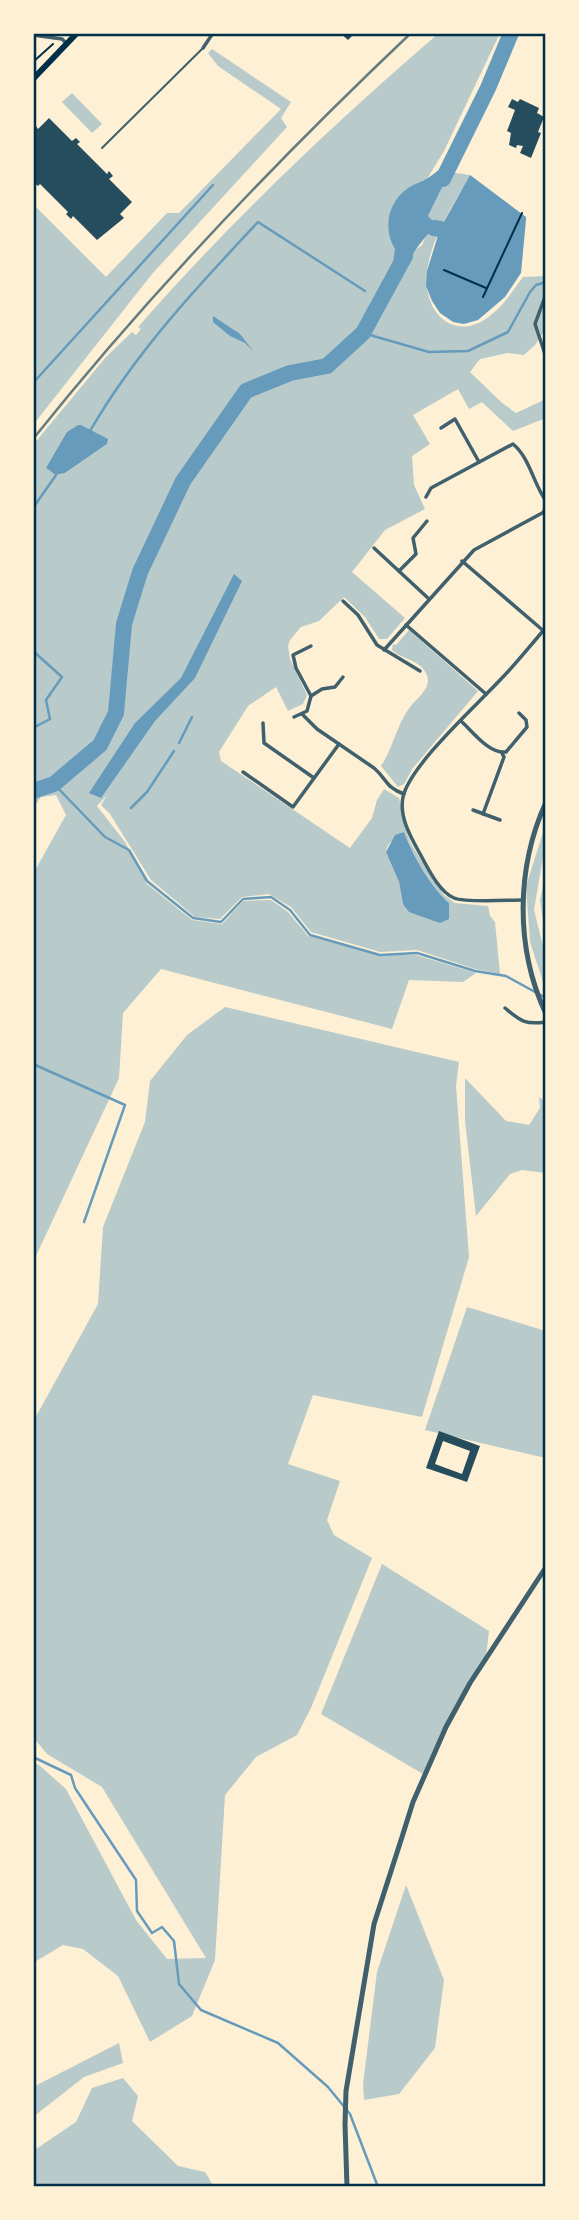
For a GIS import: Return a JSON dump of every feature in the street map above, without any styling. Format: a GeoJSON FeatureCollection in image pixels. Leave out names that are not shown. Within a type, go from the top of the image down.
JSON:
{"type":"FeatureCollection","features":[{"type":"Feature","properties":{"kind":"highway"},"geometry":{"type":"LineString","coordinates":[[33,79],[77,33]]}},
{"type":"Feature","properties":{"kind":"street"},"geometry":{"type":"LineString","coordinates":[[202,48],[213,33]]}},
{"type":"Feature","properties":{"kind":"street"},"geometry":{"type":"LineString","coordinates":[[33,34],[58,38],[67,44]]}},
{"type":"Feature","properties":{"kind":"street"},"geometry":{"type":"LineString","coordinates":[[546,294],[535,324],[546,357]]}},
{"type":"Feature","properties":{"kind":"street"},"geometry":{"type":"LineString","coordinates":[[441,428],[455,419],[480,462]]}},
{"type":"Feature","properties":{"kind":"street"},"geometry":{"type":"LineString","coordinates":[[384,650],[462,561],[487,542],[545,512],[546,501],[537,489],[523,452],[513,444],[431,488],[426,497]]}},
{"type":"Feature","properties":{"kind":"street"},"geometry":{"type":"LineString","coordinates":[[399,571],[416,554],[413,538],[427,522]]}},
{"type":"Feature","properties":{"kind":"street"},"geometry":{"type":"LineString","coordinates":[[374,548],[429,599]]}},
{"type":"Feature","properties":{"kind":"street"},"geometry":{"type":"LineString","coordinates":[[462,561],[544,632],[418,768],[402,803],[407,830],[445,892],[459,899],[523,900]]}},
{"type":"Feature","properties":{"kind":"street"},"geometry":{"type":"LineString","coordinates":[[342,601],[358,615],[377,645],[420,671]]}},
{"type":"Feature","properties":{"kind":"street"},"geometry":{"type":"LineString","coordinates":[[406,625],[486,694]]}},
{"type":"Feature","properties":{"kind":"street"},"geometry":{"type":"LineString","coordinates":[[311,646],[293,655],[296,668],[311,696]]}},
{"type":"Feature","properties":{"kind":"street"},"geometry":{"type":"LineString","coordinates":[[295,717],[307,711],[311,696],[322,689],[335,687],[343,677]]}},
{"type":"Feature","properties":{"kind":"street"},"geometry":{"type":"LineString","coordinates":[[302,713],[317,729],[381,774],[390,789],[404,794]]}},
{"type":"Feature","properties":{"kind":"street"},"geometry":{"type":"LineString","coordinates":[[461,721],[492,750],[502,753],[506,752],[527,727],[526,719],[519,713]]}},
{"type":"Feature","properties":{"kind":"street"},"geometry":{"type":"LineString","coordinates":[[263,723],[264,743],[314,778]]}},
{"type":"Feature","properties":{"kind":"street"},"geometry":{"type":"LineString","coordinates":[[243,772],[293,807],[339,744]]}},
{"type":"Feature","properties":{"kind":"street"},"geometry":{"type":"LineString","coordinates":[[483,814],[504,757],[502,753]]}},
{"type":"Feature","properties":{"kind":"street"},"geometry":{"type":"LineString","coordinates":[[546,802],[528,856],[523,900],[526,953],[546,1014]]}},
{"type":"Feature","properties":{"kind":"street"},"geometry":{"type":"LineString","coordinates":[[473,810],[500,820]]}},
{"type":"Feature","properties":{"kind":"street"},"geometry":{"type":"LineString","coordinates":[[505,1007],[523,1022],[546,1022]]}},
{"type":"Feature","properties":{"kind":"street"},"geometry":{"type":"LineString","coordinates":[[347,2187],[346,2091],[374,1924],[401,1837],[413,1801],[446,1727],[470,1683],[546,1567]]}},
{"type":"Feature","properties":{"kind":"lane"},"geometry":{"type":"LineString","coordinates":[[102,148],[202,48]]}},
{"type":"Feature","properties":{"kind":"path"},"geometry":{"type":"LineString","coordinates":[[33,62],[58,38]]}},
{"type":"Feature","properties":{"kind":"path"},"geometry":{"type":"LineString","coordinates":[[483,298],[522,213]]}},
{"type":"Feature","properties":{"kind":"path"},"geometry":{"type":"LineString","coordinates":[[444,270],[487,289]]}},
{"type":"Feature","properties":{"kind":"shaded area"},"geometry":{"type":"Polygon","coordinates":[[[439,33],[500,33],[444,151],[427,179],[405,190],[392,270],[422,245],[426,235],[434,228],[428,216],[449,172],[470,175],[443,223],[433,248],[427,274],[430,301],[444,320],[454,325],[466,326],[478,323],[496,311],[523,277],[546,276],[546,328],[535,345],[524,355],[508,353],[480,359],[470,372],[516,413],[546,399],[546,418],[513,431],[482,402],[469,409],[458,389],[413,415],[430,444],[412,456],[414,485],[425,509],[385,530],[352,572],[405,618],[387,639],[379,639],[365,617],[344,597],[319,621],[301,627],[288,646],[290,659],[307,695],[303,704],[288,711],[276,687],[248,706],[219,752],[221,761],[350,848],[372,818],[377,800],[384,789],[399,798],[411,844],[444,895],[455,903],[488,906],[490,916],[495,922],[500,974],[475,969],[417,950],[380,952],[311,932],[291,907],[269,894],[242,897],[220,919],[195,917],[151,880],[110,814],[101,805],[107,795],[97,806],[125,842],[147,884],[192,920],[222,924],[243,901],[271,900],[288,912],[308,936],[380,955],[416,955],[476,973],[463,982],[409,980],[392,1029],[161,969],[123,1013],[119,1078],[35,1258],[33,1284],[33,874],[66,815],[56,795],[41,797],[33,808],[33,445],[106,357],[132,332],[136,335],[141,329],[138,327],[209,249],[283,175],[439,33]],[[107,444],[46,468],[57,475],[65,473],[107,444]],[[404,832],[390,843],[386,852],[399,882],[403,904],[449,903],[423,870],[404,832]]]}},
{"type":"Feature","properties":{"kind":"shaded area"},"geometry":{"type":"Polygon","coordinates":[[[212,49],[291,102],[281,118],[287,127],[152,274],[33,425],[33,204],[106,277],[167,213],[179,213],[281,109],[218,66],[208,53],[212,49]]]}},
{"type":"Feature","properties":{"kind":"shaded area"},"geometry":{"type":"Polygon","coordinates":[[[72,93],[102,124],[92,133],[62,102],[72,93]]]}},
{"type":"Feature","properties":{"kind":"shaded area"},"geometry":{"type":"Polygon","coordinates":[[[409,630],[478,691],[413,768],[404,784],[398,787],[381,766],[398,728],[410,707],[423,692],[428,680],[420,666],[392,650],[393,644],[396,645],[409,630]]]}},
{"type":"Feature","properties":{"kind":"shaded area"},"geometry":{"type":"Polygon","coordinates":[[[546,823],[546,839],[534,910],[546,958],[546,991],[530,942],[526,886],[546,823]]]}},
{"type":"Feature","properties":{"kind":"shaded area"},"geometry":{"type":"Polygon","coordinates":[[[546,872],[546,943],[540,900],[546,872]]]}},
{"type":"Feature","properties":{"kind":"shaded area"},"geometry":{"type":"Polygon","coordinates":[[[225,1007],[459,1062],[456,1086],[469,1257],[422,1417],[313,1395],[288,1464],[340,1481],[327,1520],[334,1535],[372,1558],[311,1708],[297,1735],[256,1757],[225,1795],[215,1960],[192,2016],[150,2042],[118,1976],[83,1949],[63,1945],[33,1963],[33,1763],[39,1765],[66,1789],[136,1920],[167,1959],[206,1958],[102,1787],[47,1754],[33,1737],[33,1422],[98,1304],[103,1227],[145,1122],[150,1081],[187,1035],[225,1007]]]}},
{"type":"Feature","properties":{"kind":"shaded area"},"geometry":{"type":"Polygon","coordinates":[[[465,1078],[506,1121],[529,1125],[540,1108],[539,1097],[546,1102],[546,1173],[522,1170],[510,1174],[476,1216],[465,1121],[465,1078]]]}},
{"type":"Feature","properties":{"kind":"shaded area"},"geometry":{"type":"Polygon","coordinates":[[[467,1307],[546,1331],[546,1458],[425,1430],[467,1307]]]}},
{"type":"Feature","properties":{"kind":"shaded area"},"geometry":{"type":"Polygon","coordinates":[[[382,1564],[489,1631],[486,1657],[423,1774],[321,1714],[382,1564]]]}},
{"type":"Feature","properties":{"kind":"shaded area"},"geometry":{"type":"Polygon","coordinates":[[[406,1885],[444,1980],[435,2048],[399,2094],[364,2100],[363,2084],[377,1972],[406,1885]]]}},
{"type":"Feature","properties":{"kind":"shaded area"},"geometry":{"type":"Polygon","coordinates":[[[119,2043],[123,2063],[84,2077],[33,2117],[33,2087],[119,2043]]]}},
{"type":"Feature","properties":{"kind":"shaded area"},"geometry":{"type":"Polygon","coordinates":[[[123,2078],[138,2096],[132,2121],[178,2166],[205,2172],[214,2187],[33,2187],[33,2151],[76,2122],[92,2088],[123,2078]]]}},
{"type":"Feature","properties":{"kind":"water"},"geometry":{"type":"Polygon","coordinates":[[[452,162],[428,216],[433,221],[434,228],[395,275],[392,270],[395,249],[388,225],[395,201],[408,188],[452,162]]]}},
{"type":"Feature","properties":{"kind":"water"},"geometry":{"type":"Polygon","coordinates":[[[470,175],[526,217],[526,220],[521,273],[505,297],[478,320],[464,324],[453,322],[440,313],[426,286],[427,271],[440,229],[470,175]]]}},
{"type":"Feature","properties":{"kind":"water"},"geometry":{"type":"Polygon","coordinates":[[[213,316],[240,334],[254,352],[213,322],[213,316]]]}},
{"type":"Feature","properties":{"kind":"water"},"geometry":{"type":"Polygon","coordinates":[[[78,425],[108,439],[107,444],[65,473],[56,475],[46,468],[67,432],[78,425]]]}},
{"type":"Feature","properties":{"kind":"water"},"geometry":{"type":"Polygon","coordinates":[[[234,574],[242,581],[195,678],[155,721],[101,798],[89,793],[135,723],[181,678],[234,574]]]}},
{"type":"Feature","properties":{"kind":"water"},"geometry":{"type":"Polygon","coordinates":[[[404,832],[423,870],[449,903],[449,919],[440,923],[409,912],[403,904],[399,882],[386,852],[395,835],[404,832]]]}},
{"type":"Feature","properties":{"kind":"building"},"geometry":{"type":"Polygon","coordinates":[[[340,33],[355,33],[348,40],[340,33]]]}},
{"type":"Feature","properties":{"kind":"building"},"geometry":{"type":"Polygon","coordinates":[[[512,99],[518,102],[520,99],[539,108],[537,113],[544,117],[531,158],[520,153],[523,146],[517,145],[516,148],[509,145],[511,133],[507,131],[515,110],[508,107],[512,99]]]}},
{"type":"Feature","properties":{"kind":"building"},"geometry":{"type":"Polygon","coordinates":[[[49,118],[72,141],[76,138],[80,142],[77,144],[107,174],[109,171],[113,176],[109,179],[132,202],[120,214],[124,218],[97,240],[73,216],[71,219],[66,214],[68,212],[40,184],[38,186],[33,182],[33,129],[36,126],[38,129],[49,118]]]}},
{"type":"Feature","properties":{"kind":"building"},"geometry":{"type":"Polygon","coordinates":[[[439,1431],[480,1446],[467,1482],[426,1468],[439,1431]],[[443,1441],[435,1464],[462,1474],[470,1451],[443,1441]]]}},
{"type":"Feature","properties":{"kind":"waterway"},"geometry":{"type":"LineString","coordinates":[[443,179],[488,88],[511,33]]}},
{"type":"Feature","properties":{"kind":"waterway"},"geometry":{"type":"LineString","coordinates":[[33,383],[213,185]]}},
{"type":"Feature","properties":{"kind":"waterway"},"geometry":{"type":"LineString","coordinates":[[90,431],[147,348],[190,296],[258,222],[365,291]]}},
{"type":"Feature","properties":{"kind":"waterway"},"geometry":{"type":"LineString","coordinates":[[434,228],[440,229]]}},
{"type":"Feature","properties":{"kind":"waterway"},"geometry":{"type":"LineString","coordinates":[[33,791],[54,784],[100,745],[116,713],[124,624],[140,572],[183,481],[246,391],[290,373],[327,366],[363,333],[405,256]]}},
{"type":"Feature","properties":{"kind":"waterway"},"geometry":{"type":"LineString","coordinates":[[363,333],[429,352],[468,351],[508,332],[530,292],[536,285],[546,282]]}},
{"type":"Feature","properties":{"kind":"waterway"},"geometry":{"type":"LineString","coordinates":[[33,508],[56,475]]}},
{"type":"Feature","properties":{"kind":"waterway"},"geometry":{"type":"LineString","coordinates":[[33,651],[62,677],[46,700],[50,719],[33,728]]}},
{"type":"Feature","properties":{"kind":"waterway"},"geometry":{"type":"LineString","coordinates":[[179,743],[192,717]]}},
{"type":"Feature","properties":{"kind":"waterway"},"geometry":{"type":"LineString","coordinates":[[131,808],[147,792],[174,751]]}},
{"type":"Feature","properties":{"kind":"waterway"},"geometry":{"type":"LineString","coordinates":[[54,784],[105,837],[129,850],[147,881],[193,918],[221,922],[243,899],[271,897],[290,910],[310,935],[380,955],[417,953],[475,971],[506,976],[546,998]]}},
{"type":"Feature","properties":{"kind":"waterway"},"geometry":{"type":"LineString","coordinates":[[33,1064],[125,1105],[84,1222]]}},
{"type":"Feature","properties":{"kind":"waterway"},"geometry":{"type":"LineString","coordinates":[[33,1757],[71,1775],[75,1788],[136,1880],[137,1911],[152,1933],[162,1927],[174,1941],[179,1984],[201,2010],[278,2043],[328,2087],[350,2114],[378,2187]]}},
{"type":"Feature","properties":{"kind":"railway"},"geometry":{"type":"LineString","coordinates":[[33,439],[122,332],[215,230],[311,130],[411,33]]}}]}
